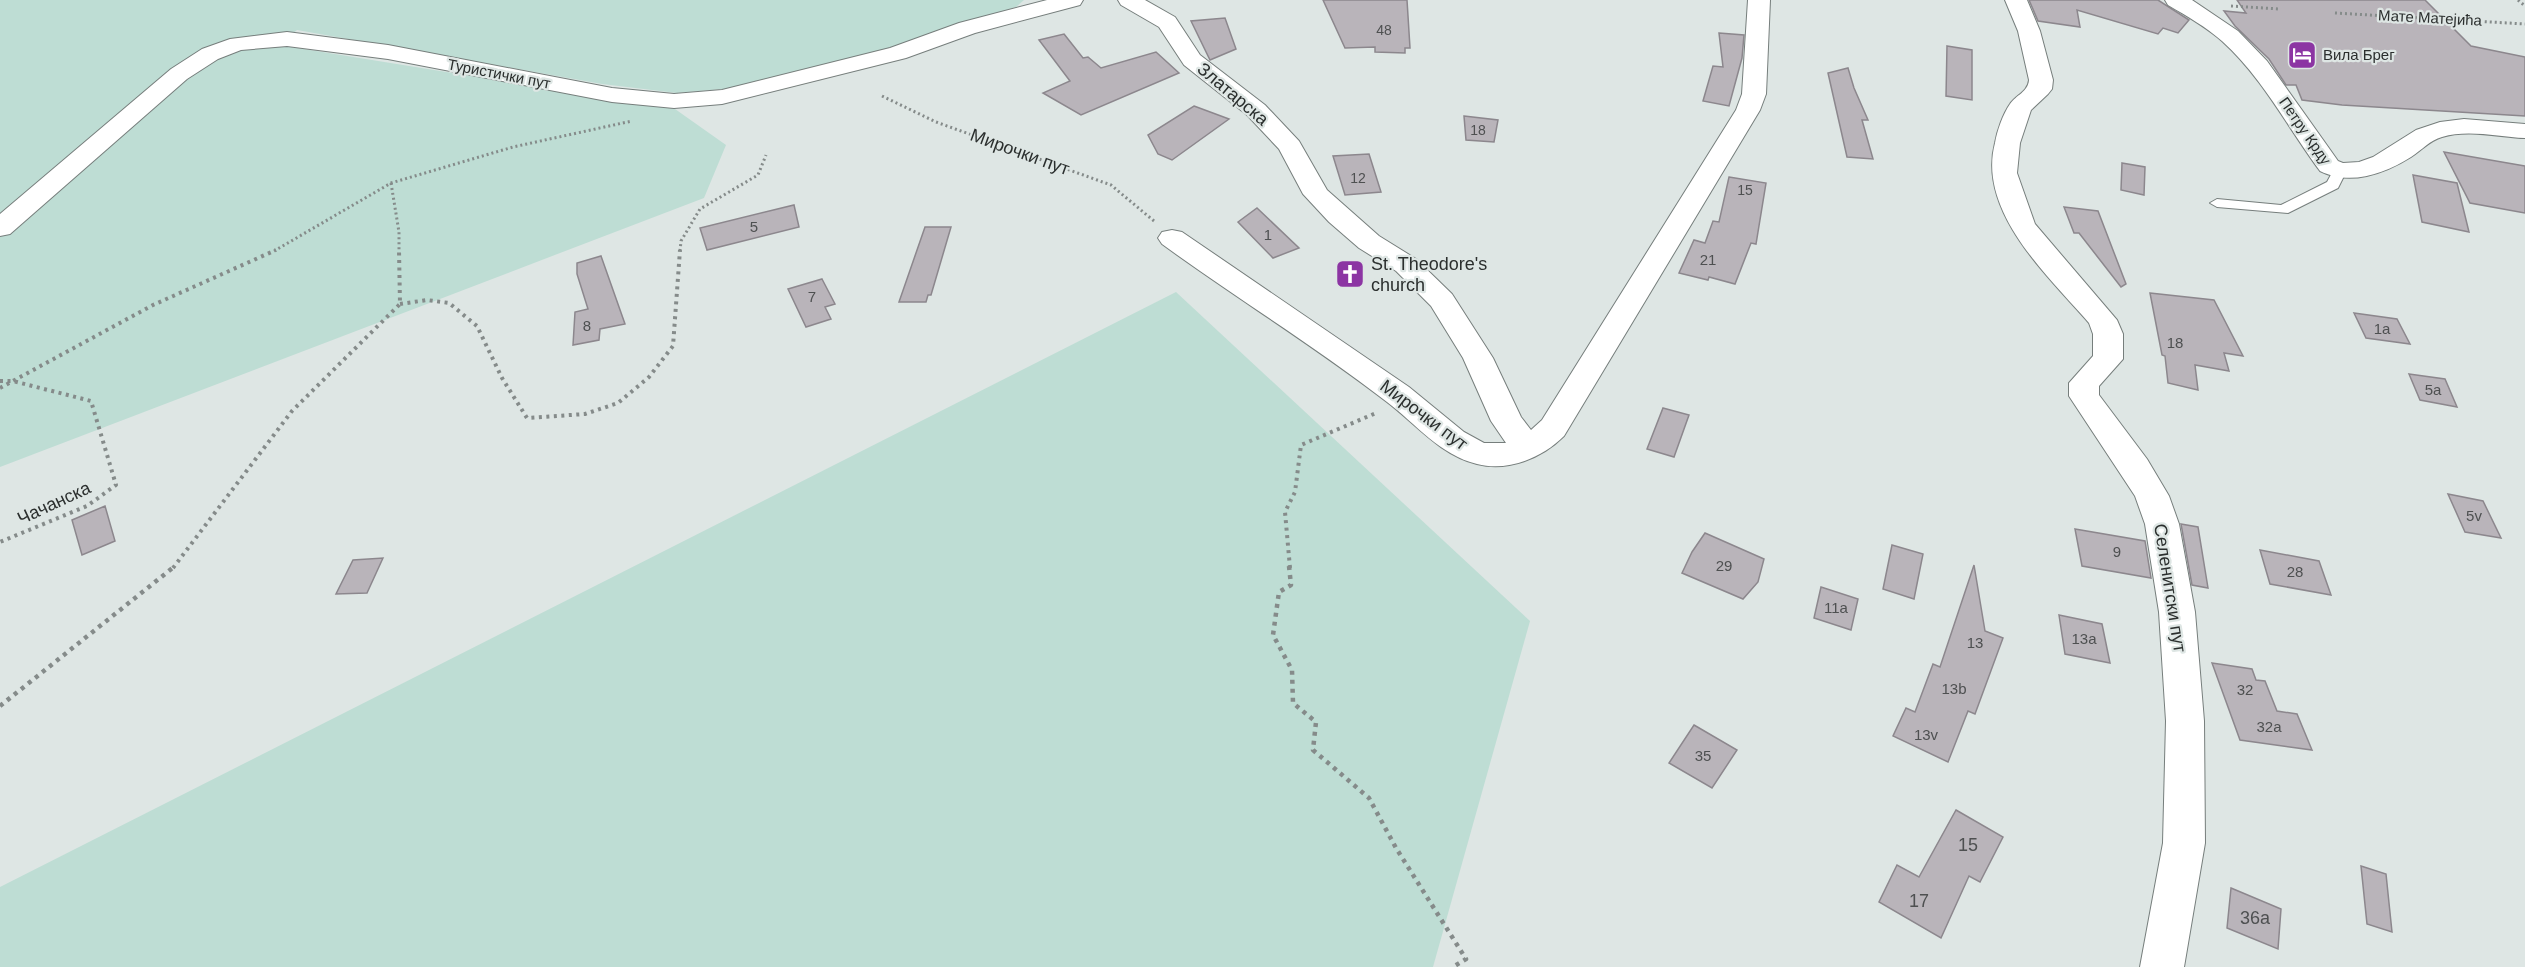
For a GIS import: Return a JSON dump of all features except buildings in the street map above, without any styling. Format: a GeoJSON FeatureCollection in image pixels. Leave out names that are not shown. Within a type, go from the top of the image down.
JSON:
{"type":"FeatureCollection","features":[{"type":"Feature","properties":{"kind":"street","name":"Златарска"},"geometry":{"type":"LineString","coordinates":[[1129,0],[1167,22],[1192,60],[1256,110],[1290,146],[1316,194],[1338,216],[1369,242],[1406,266],[1442,300],[1478,358],[1507,421],[1527,447]]}},
{"type":"Feature","properties":{"kind":"street","name":"Мирочки пут"},"geometry":{"type":"LineString","coordinates":[[1173,237],[1246,292],[1400,396],[1465,449],[1487,455],[1506,454],[1527,447],[1543,440],[1553,428],[1748,110],[1754,94],[1759,0]]}},
{"type":"Feature","properties":{"kind":"street","name":"Селенитски пут"},"geometry":{"type":"LineString","coordinates":[[2016,0],[2029,31],[2041,80],[2040,89],[2020,107],[2007,143],[2004,173],[2022,224],[2035,243],[2102,320],[2108,334],[2108,359],[2084,383],[2084,396],[2135,467],[2152,496],[2162,524],[2177,612],[2185,721],[2184,843],[2162,967]]}},
{"type":"Feature","properties":{"kind":"street","name":"Туристички пут"},"geometry":{"type":"LineString","coordinates":[[0,228],[179,75],[210,54],[238,44],[287,39],[325,42],[612,95],[674,101],[722,98],[803,78],[898,53],[968,27],[1056,1]]}},
{"type":"Feature","properties":{"kind":"street","name":"Петру Крду"},"geometry":{"type":"LineString","coordinates":[[2179,2],[2211,21],[2246,52],[2269,78],[2329,166],[2339,172],[2354,171],[2377,164],[2398,154],[2428,133],[2441,130],[2460,128],[2525,130]]}},
{"type":"Feature","properties":{"kind":"lane"},"geometry":{"type":"LineString","coordinates":[[2217,203],[2283,210],[2333,185],[2339,172]]}},
{"type":"Feature","properties":{"kind":"path"},"geometry":{"type":"LineString","coordinates":[[2518,0],[2525,6]]}},
{"type":"Feature","properties":{"kind":"path","name":"Мате Матејића"},"geometry":{"type":"LineString","coordinates":[[2335,13],[2525,24]]}},
{"type":"Feature","properties":{"kind":"path","name":"Мирочки пут"},"geometry":{"type":"LineString","coordinates":[[882,96],[936,122],[1111,185],[1173,237]]}},
{"type":"Feature","properties":{"kind":"path"},"geometry":{"type":"LineString","coordinates":[[0,388],[153,305],[267,255],[391,183],[513,147],[633,121]]}},
{"type":"Feature","properties":{"kind":"path"},"geometry":{"type":"LineString","coordinates":[[0,706],[175,566],[292,411],[400,304],[427,300],[449,303],[477,326],[502,378],[527,418],[585,414],[618,403],[649,377],[673,346],[681,241],[700,209],[758,175],[766,155]]}},
{"type":"Feature","properties":{"kind":"path"},"geometry":{"type":"LineString","coordinates":[[391,183],[399,232],[400,304]]}},
{"type":"Feature","properties":{"kind":"path","name":"Чачанска"},"geometry":{"type":"LineString","coordinates":[[0,381],[13,381],[91,401],[117,485],[87,506],[0,542]]}},
{"type":"Feature","properties":{"kind":"path"},"geometry":{"type":"LineString","coordinates":[[1400,396],[1377,412],[1301,445],[1295,492],[1285,513],[1291,585],[1279,592],[1273,635],[1292,670],[1293,703],[1316,722],[1313,750],[1370,798],[1396,848],[1466,959],[1453,967]]}},
{"type":"Feature","properties":{"kind":"green space"},"geometry":{"type":"Polygon","coordinates":[[[0,0],[1024,0],[1016,7],[859,58],[735,88],[677,93],[602,84],[297,30],[279,45],[675,109],[726,145],[704,198],[0,467],[0,0]]]}},
{"type":"Feature","properties":{"kind":"green space"},"geometry":{"type":"Polygon","coordinates":[[[1176,292],[1530,621],[1433,967],[0,967],[0,887],[1176,292]]]}},
{"type":"Feature","properties":{"kind":"place","name":"Вила Брег"},"geometry":{"type":"Point","coordinates":[2302,55]}},
{"type":"Feature","properties":{"kind":"place","name":"St. Theodore's church"},"geometry":{"type":"Point","coordinates":[1350,274]}}]}
